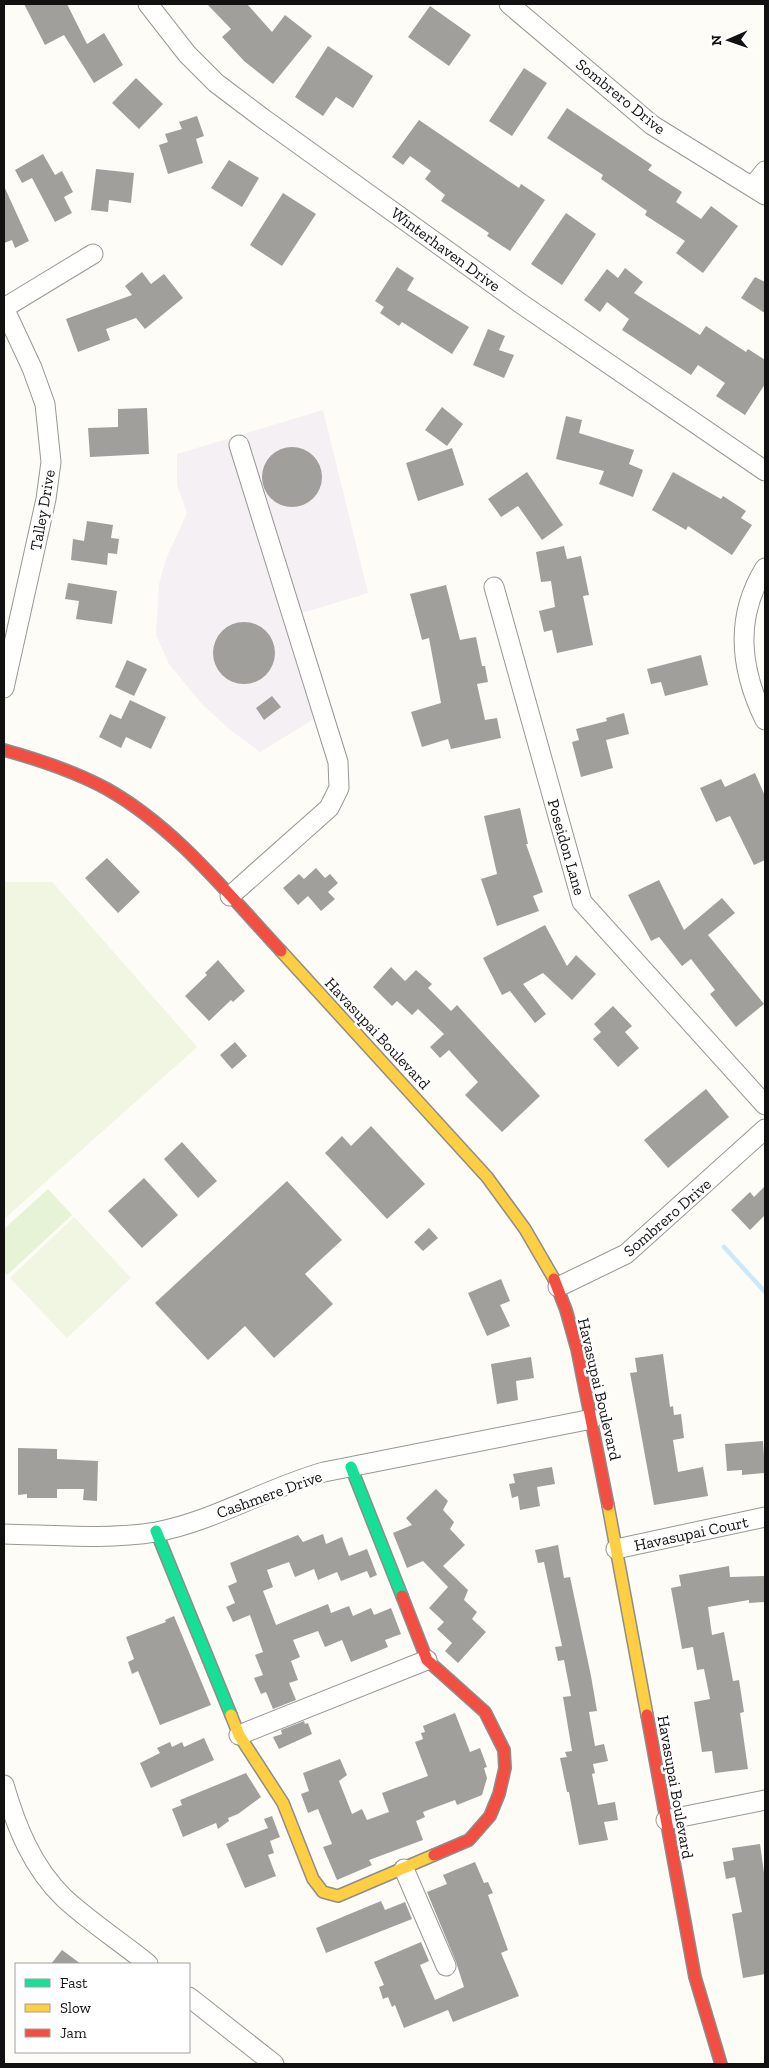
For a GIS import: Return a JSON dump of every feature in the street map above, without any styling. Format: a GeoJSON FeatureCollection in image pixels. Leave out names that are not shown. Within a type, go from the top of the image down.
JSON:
{"type":"FeatureCollection","features":[{"type":"Feature","properties":{"kind":"street","name":"Winterhaven Drive"},"geometry":{"type":"LineString","coordinates":[[148,4],[187,54],[216,83],[520,303],[765,471]]}},
{"type":"Feature","properties":{"kind":"street","name":"Sombrero Drive"},"geometry":{"type":"LineString","coordinates":[[508,4],[652,125],[759,191]]}},
{"type":"Feature","properties":{"kind":"street"},"geometry":{"type":"LineString","coordinates":[[759,191],[765,171]]}},
{"type":"Feature","properties":{"kind":"street"},"geometry":{"type":"LineString","coordinates":[[4,308],[93,254]]}},
{"type":"Feature","properties":{"kind":"street","name":"Talley Drive"},"geometry":{"type":"LineString","coordinates":[[4,308],[32,368],[45,404],[51,462],[46,499],[4,688]]}},
{"type":"Feature","properties":{"kind":"street"},"geometry":{"type":"LineString","coordinates":[[230,896],[329,808],[339,788],[338,762],[239,445]]}},
{"type":"Feature","properties":{"kind":"street"},"geometry":{"type":"LineString","coordinates":[[765,568],[750,600],[744,643],[745,671],[765,720]]}},
{"type":"Feature","properties":{"kind":"street","name":"Poseidon Lane"},"geometry":{"type":"LineString","coordinates":[[494,587],[582,902],[765,1105]]}},
{"type":"Feature","properties":{"kind":"street","name":"Havasupai Boulevard"},"geometry":{"type":"LineString","coordinates":[[4,750],[53,763],[114,792],[157,822],[195,858],[487,1177],[513,1210],[558,1287],[576,1344],[592,1419],[695,1977],[721,2064]]}},
{"type":"Feature","properties":{"kind":"street","name":"Sombrero Drive"},"geometry":{"type":"LineString","coordinates":[[558,1287],[626,1254],[765,1129]]}},
{"type":"Feature","properties":{"kind":"street","name":"Cashmere Drive"},"geometry":{"type":"LineString","coordinates":[[4,1534],[126,1535],[156,1532],[204,1518],[296,1480],[351,1467],[592,1419]]}},
{"type":"Feature","properties":{"kind":"street"},"geometry":{"type":"LineString","coordinates":[[156,1532],[239,1735],[276,1790],[313,1879],[325,1895],[338,1896],[459,1846],[475,1835],[490,1816],[499,1794],[505,1768],[504,1750],[485,1712],[427,1660],[351,1467]]}},
{"type":"Feature","properties":{"kind":"street","name":"Havasupai Court"},"geometry":{"type":"LineString","coordinates":[[616,1549],[765,1517]]}},
{"type":"Feature","properties":{"kind":"street"},"geometry":{"type":"LineString","coordinates":[[239,1735],[427,1660]]}},
{"type":"Feature","properties":{"kind":"street"},"geometry":{"type":"LineString","coordinates":[[4,1785],[14,1821],[35,1861],[64,1897],[147,1963]]}},
{"type":"Feature","properties":{"kind":"street"},"geometry":{"type":"LineString","coordinates":[[666,1820],[765,1800]]}},
{"type":"Feature","properties":{"kind":"street"},"geometry":{"type":"LineString","coordinates":[[404,1869],[446,1966]]}},
{"type":"Feature","properties":{"kind":"street"},"geometry":{"type":"LineString","coordinates":[[190,1998],[274,2064]]}},
{"type":"Feature","properties":{"kind":"shaded area"},"geometry":{"type":"Polygon","coordinates":[[[323,410],[368,593],[299,614],[332,708],[260,752],[229,729],[201,703],[169,664],[156,635],[159,584],[166,559],[187,513],[177,485],[177,454],[323,410]]]}},
{"type":"Feature","properties":{"kind":"green space"},"geometry":{"type":"Polygon","coordinates":[[[4,882],[52,882],[197,1047],[4,1219],[4,882]]]}},
{"type":"Feature","properties":{"kind":"green space"},"geometry":{"type":"Polygon","coordinates":[[[48,1189],[72,1215],[7,1275],[4,1272],[4,1229],[48,1189]]]}},
{"type":"Feature","properties":{"kind":"green space"},"geometry":{"type":"Polygon","coordinates":[[[74,1217],[131,1278],[67,1338],[10,1278],[74,1217]]]}},
{"type":"Feature","properties":{"kind":"building"},"geometry":{"type":"Polygon","coordinates":[[[24,4],[67,4],[87,44],[104,33],[123,65],[94,83],[64,35],[45,45],[24,4]]]}},
{"type":"Feature","properties":{"kind":"building"},"geometry":{"type":"Polygon","coordinates":[[[207,4],[247,4],[272,32],[285,15],[312,36],[273,84],[244,61],[222,37],[231,29],[207,4]]]}},
{"type":"Feature","properties":{"kind":"building"},"geometry":{"type":"Polygon","coordinates":[[[430,6],[471,35],[449,66],[408,37],[430,6]]]}},
{"type":"Feature","properties":{"kind":"building"},"geometry":{"type":"Polygon","coordinates":[[[328,46],[373,76],[353,108],[336,97],[323,116],[295,97],[328,46]]]}},
{"type":"Feature","properties":{"kind":"building"},"geometry":{"type":"Polygon","coordinates":[[[524,68],[547,83],[512,136],[489,121],[524,68]]]}},
{"type":"Feature","properties":{"kind":"building"},"geometry":{"type":"Polygon","coordinates":[[[136,78],[163,104],[139,129],[112,103],[136,78]]]}},
{"type":"Feature","properties":{"kind":"building"},"geometry":{"type":"Polygon","coordinates":[[[567,108],[652,165],[648,170],[682,192],[676,202],[701,219],[711,206],[738,226],[703,273],[676,253],[685,241],[645,215],[647,211],[601,179],[603,175],[547,138],[567,108]]]}},
{"type":"Feature","properties":{"kind":"building"},"geometry":{"type":"Polygon","coordinates":[[[197,116],[204,136],[196,139],[203,163],[168,174],[159,145],[168,142],[165,134],[182,129],[179,122],[197,116]]]}},
{"type":"Feature","properties":{"kind":"building"},"geometry":{"type":"Polygon","coordinates":[[[419,120],[519,188],[521,184],[545,200],[510,251],[487,236],[489,233],[441,201],[445,195],[425,179],[431,171],[410,156],[403,165],[392,157],[419,120]]]}},
{"type":"Feature","properties":{"kind":"building"},"geometry":{"type":"Polygon","coordinates":[[[43,154],[55,175],[62,171],[73,192],[64,197],[72,213],[55,222],[32,178],[22,183],[15,170],[43,154]]]}},
{"type":"Feature","properties":{"kind":"building"},"geometry":{"type":"Polygon","coordinates":[[[229,160],[259,178],[242,207],[211,188],[229,160]]]}},
{"type":"Feature","properties":{"kind":"building"},"geometry":{"type":"Polygon","coordinates":[[[96,169],[134,173],[131,203],[109,200],[108,212],[91,210],[96,169]]]}},
{"type":"Feature","properties":{"kind":"building"},"geometry":{"type":"Polygon","coordinates":[[[4,186],[29,241],[15,248],[12,240],[4,243],[4,186]]]}},
{"type":"Feature","properties":{"kind":"building"},"geometry":{"type":"Polygon","coordinates":[[[283,193],[316,214],[282,266],[250,245],[283,193]]]}},
{"type":"Feature","properties":{"kind":"building"},"geometry":{"type":"Polygon","coordinates":[[[566,213],[596,234],[562,285],[531,264],[566,213]]]}},
{"type":"Feature","properties":{"kind":"building"},"geometry":{"type":"Polygon","coordinates":[[[397,267],[414,278],[407,290],[469,327],[452,354],[402,322],[399,326],[380,313],[384,307],[375,301],[397,267]]]}},
{"type":"Feature","properties":{"kind":"building"},"geometry":{"type":"Polygon","coordinates":[[[625,268],[643,282],[634,293],[700,335],[706,326],[746,352],[748,349],[765,360],[765,384],[745,415],[716,396],[725,383],[698,365],[691,375],[622,330],[629,319],[607,302],[600,312],[584,300],[607,269],[618,278],[625,268]]]}},
{"type":"Feature","properties":{"kind":"building"},"geometry":{"type":"Polygon","coordinates":[[[142,272],[151,284],[164,274],[183,298],[145,329],[136,318],[106,329],[110,340],[78,352],[66,319],[132,295],[125,286],[142,272]]]}},
{"type":"Feature","properties":{"kind":"building"},"geometry":{"type":"Polygon","coordinates":[[[755,277],[765,282],[765,313],[741,298],[755,277]]]}},
{"type":"Feature","properties":{"kind":"building"},"geometry":{"type":"Polygon","coordinates":[[[488,329],[505,336],[499,350],[514,355],[504,378],[473,365],[488,329]]]}},
{"type":"Feature","properties":{"kind":"building"},"geometry":{"type":"Polygon","coordinates":[[[442,407],[463,424],[447,446],[425,430],[442,407]]]}},
{"type":"Feature","properties":{"kind":"building"},"geometry":{"type":"Polygon","coordinates":[[[147,408],[149,454],[90,457],[88,428],[118,427],[118,409],[147,408]]]}},
{"type":"Feature","properties":{"kind":"building"},"geometry":{"type":"Polygon","coordinates":[[[566,416],[582,420],[579,433],[634,450],[629,464],[643,470],[633,497],[599,484],[604,471],[556,459],[566,416]]]}},
{"type":"Feature","properties":{"kind":"building"},"geometry":{"type":"Polygon","coordinates":[[[292,447],[308,452],[313,456],[317,461],[322,477],[317,493],[313,498],[308,502],[292,507],[276,502],[271,498],[267,493],[262,477],[267,461],[271,456],[276,452],[292,447]]]}},
{"type":"Feature","properties":{"kind":"building"},"geometry":{"type":"Polygon","coordinates":[[[452,448],[464,485],[418,501],[406,463],[452,448]]]}},
{"type":"Feature","properties":{"kind":"building"},"geometry":{"type":"Polygon","coordinates":[[[527,472],[563,525],[542,540],[518,506],[501,517],[488,499],[527,472]]]}},
{"type":"Feature","properties":{"kind":"building"},"geometry":{"type":"Polygon","coordinates":[[[673,472],[721,499],[723,496],[746,511],[741,518],[752,525],[732,555],[688,526],[686,530],[652,510],[673,472]]]}},
{"type":"Feature","properties":{"kind":"building"},"geometry":{"type":"Polygon","coordinates":[[[87,521],[113,525],[111,538],[119,539],[117,554],[108,553],[107,565],[71,560],[73,539],[84,541],[87,521]]]}},
{"type":"Feature","properties":{"kind":"building"},"geometry":{"type":"Polygon","coordinates":[[[564,546],[567,559],[581,556],[589,595],[583,596],[593,645],[557,653],[552,630],[544,632],[539,611],[555,607],[551,581],[541,582],[536,552],[564,546]]]}},
{"type":"Feature","properties":{"kind":"building"},"geometry":{"type":"Polygon","coordinates":[[[68,583],[117,591],[112,624],[76,619],[79,601],[65,599],[68,583]]]}},
{"type":"Feature","properties":{"kind":"building"},"geometry":{"type":"Polygon","coordinates":[[[446,585],[460,640],[476,637],[482,666],[485,666],[488,682],[477,684],[485,720],[497,718],[501,738],[451,749],[448,739],[422,747],[411,712],[441,703],[429,638],[422,640],[410,594],[446,585]]]}},
{"type":"Feature","properties":{"kind":"building"},"geometry":{"type":"Polygon","coordinates":[[[244,622],[256,624],[266,631],[273,641],[275,653],[273,665],[266,675],[256,682],[244,684],[232,682],[222,675],[215,665],[213,653],[215,641],[222,631],[232,624],[244,622]]]}},
{"type":"Feature","properties":{"kind":"building"},"geometry":{"type":"Polygon","coordinates":[[[701,655],[708,685],[665,696],[661,682],[651,684],[647,669],[701,655]]]}},
{"type":"Feature","properties":{"kind":"building"},"geometry":{"type":"Polygon","coordinates":[[[127,660],[147,669],[134,696],[115,687],[127,660]]]}},
{"type":"Feature","properties":{"kind":"building"},"geometry":{"type":"Polygon","coordinates":[[[272,696],[281,707],[264,720],[256,708],[272,696]]]}},
{"type":"Feature","properties":{"kind":"building"},"geometry":{"type":"Polygon","coordinates":[[[130,700],[166,717],[151,749],[126,737],[121,748],[99,737],[110,714],[121,719],[130,700]]]}},
{"type":"Feature","properties":{"kind":"building"},"geometry":{"type":"Polygon","coordinates":[[[624,713],[629,734],[606,740],[613,768],[581,777],[572,742],[579,740],[576,729],[607,721],[606,718],[624,713]]]}},
{"type":"Feature","properties":{"kind":"building"},"geometry":{"type":"Polygon","coordinates":[[[755,773],[765,796],[765,860],[754,865],[730,816],[716,822],[700,788],[721,779],[725,787],[755,773]]]}},
{"type":"Feature","properties":{"kind":"building"},"geometry":{"type":"Polygon","coordinates":[[[520,808],[528,844],[526,844],[543,892],[533,896],[539,911],[497,926],[481,879],[497,874],[484,816],[520,808]]]}},
{"type":"Feature","properties":{"kind":"building"},"geometry":{"type":"Polygon","coordinates":[[[107,858],[140,892],[118,913],[85,878],[107,858]]]}},
{"type":"Feature","properties":{"kind":"building"},"geometry":{"type":"Polygon","coordinates":[[[316,868],[325,878],[330,874],[338,883],[328,892],[335,899],[321,911],[308,896],[298,905],[283,888],[299,874],[304,879],[316,868]]]}},
{"type":"Feature","properties":{"kind":"building"},"geometry":{"type":"Polygon","coordinates":[[[659,880],[684,930],[722,898],[735,913],[708,935],[764,1004],[736,1027],[710,994],[715,990],[691,959],[682,966],[659,937],[651,941],[628,895],[659,880]]]}},
{"type":"Feature","properties":{"kind":"building"},"geometry":{"type":"Polygon","coordinates":[[[545,925],[567,966],[576,955],[596,974],[572,1000],[543,973],[523,984],[546,1014],[535,1023],[510,991],[502,995],[483,958],[545,925]]]}},
{"type":"Feature","properties":{"kind":"building"},"geometry":{"type":"Polygon","coordinates":[[[218,960],[245,991],[233,1002],[231,1000],[209,1021],[185,996],[207,975],[205,973],[218,960]]]}},
{"type":"Feature","properties":{"kind":"building"},"geometry":{"type":"Polygon","coordinates":[[[391,967],[405,981],[416,970],[432,984],[428,988],[451,1011],[457,1005],[540,1096],[502,1132],[465,1095],[478,1082],[449,1050],[440,1058],[430,1047],[444,1034],[418,1009],[412,1015],[397,1001],[392,1006],[373,987],[391,967]]]}},
{"type":"Feature","properties":{"kind":"building"},"geometry":{"type":"Polygon","coordinates":[[[613,1006],[632,1026],[625,1032],[639,1048],[618,1067],[593,1039],[601,1032],[594,1024],[613,1006]]]}},
{"type":"Feature","properties":{"kind":"building"},"geometry":{"type":"Polygon","coordinates":[[[235,1042],[247,1056],[232,1069],[220,1055],[235,1042]]]}},
{"type":"Feature","properties":{"kind":"building"},"geometry":{"type":"Polygon","coordinates":[[[706,1089],[729,1117],[668,1168],[644,1140],[706,1089]]]}},
{"type":"Feature","properties":{"kind":"building"},"geometry":{"type":"Polygon","coordinates":[[[371,1126],[425,1184],[387,1219],[325,1153],[342,1136],[351,1146],[371,1126]]]}},
{"type":"Feature","properties":{"kind":"building"},"geometry":{"type":"Polygon","coordinates":[[[182,1142],[217,1181],[198,1198],[164,1159],[182,1142]]]}},
{"type":"Feature","properties":{"kind":"building"},"geometry":{"type":"Polygon","coordinates":[[[144,1178],[178,1215],[142,1248],[108,1211],[144,1178]]]}},
{"type":"Feature","properties":{"kind":"building"},"geometry":{"type":"Polygon","coordinates":[[[287,1181],[342,1240],[305,1274],[333,1304],[274,1358],[245,1326],[208,1360],[155,1303],[287,1181]]]}},
{"type":"Feature","properties":{"kind":"building"},"geometry":{"type":"Polygon","coordinates":[[[765,1186],[765,1215],[750,1230],[731,1210],[750,1192],[754,1197],[765,1186]]]}},
{"type":"Feature","properties":{"kind":"building"},"geometry":{"type":"Polygon","coordinates":[[[429,1228],[438,1238],[423,1251],[414,1242],[429,1228]]]}},
{"type":"Feature","properties":{"kind":"building"},"geometry":{"type":"Polygon","coordinates":[[[501,1279],[510,1301],[500,1305],[510,1326],[487,1336],[468,1293],[501,1279]]]}},
{"type":"Feature","properties":{"kind":"building"},"geometry":{"type":"Polygon","coordinates":[[[663,1354],[670,1407],[673,1406],[674,1415],[681,1414],[684,1438],[673,1440],[678,1472],[703,1467],[708,1496],[654,1505],[630,1373],[637,1372],[635,1358],[663,1354]]]}},
{"type":"Feature","properties":{"kind":"building"},"geometry":{"type":"Polygon","coordinates":[[[531,1357],[534,1378],[516,1381],[518,1400],[497,1404],[491,1364],[531,1357]]]}},
{"type":"Feature","properties":{"kind":"building"},"geometry":{"type":"Polygon","coordinates":[[[763,1441],[765,1473],[742,1475],[742,1470],[727,1471],[725,1444],[763,1441]]]}},
{"type":"Feature","properties":{"kind":"building"},"geometry":{"type":"Polygon","coordinates":[[[18,1448],[57,1449],[57,1459],[98,1461],[97,1501],[83,1500],[84,1489],[57,1489],[57,1498],[27,1498],[27,1494],[18,1495],[18,1448]]]}},
{"type":"Feature","properties":{"kind":"building"},"geometry":{"type":"Polygon","coordinates":[[[552,1467],[555,1484],[537,1487],[540,1506],[520,1510],[518,1496],[512,1498],[509,1484],[515,1483],[513,1474],[552,1467]]]}},
{"type":"Feature","properties":{"kind":"building"},"geometry":{"type":"Polygon","coordinates":[[[436,1489],[448,1501],[443,1510],[454,1522],[450,1529],[465,1545],[443,1566],[468,1590],[464,1600],[477,1612],[472,1619],[486,1632],[458,1663],[445,1651],[452,1643],[437,1629],[444,1622],[429,1608],[448,1587],[423,1561],[407,1568],[393,1533],[412,1525],[406,1518],[436,1489]]]}},
{"type":"Feature","properties":{"kind":"building"},"geometry":{"type":"Polygon","coordinates":[[[323,1534],[326,1544],[342,1537],[349,1556],[367,1549],[377,1575],[370,1578],[367,1571],[341,1581],[337,1572],[318,1580],[314,1569],[295,1577],[289,1562],[267,1570],[273,1587],[263,1591],[276,1625],[328,1604],[331,1613],[349,1606],[353,1616],[371,1608],[374,1615],[391,1608],[401,1634],[385,1640],[388,1647],[351,1662],[342,1640],[325,1647],[318,1631],[293,1640],[300,1657],[291,1661],[298,1680],[289,1683],[296,1700],[273,1709],[266,1692],[261,1694],[254,1678],[263,1675],[255,1655],[263,1652],[250,1615],[233,1622],[226,1607],[235,1603],[228,1586],[237,1582],[230,1563],[298,1535],[303,1542],[323,1534]]]}},
{"type":"Feature","properties":{"kind":"building"},"geometry":{"type":"Polygon","coordinates":[[[558,1545],[564,1578],[570,1577],[591,1676],[597,1711],[589,1712],[595,1746],[604,1744],[608,1761],[593,1764],[595,1773],[592,1774],[598,1805],[615,1802],[618,1820],[604,1822],[608,1840],[579,1845],[569,1792],[567,1792],[560,1758],[567,1757],[565,1752],[572,1751],[563,1697],[571,1696],[564,1660],[558,1661],[555,1647],[562,1646],[544,1562],[538,1563],[535,1550],[558,1545]]]}},
{"type":"Feature","properties":{"kind":"building"},"geometry":{"type":"Polygon","coordinates":[[[729,1566],[730,1577],[765,1576],[765,1602],[749,1603],[749,1600],[708,1607],[712,1635],[724,1632],[733,1681],[739,1680],[744,1712],[740,1713],[748,1769],[715,1773],[712,1751],[702,1752],[694,1702],[710,1699],[704,1669],[697,1670],[693,1647],[682,1649],[671,1588],[681,1586],[679,1575],[729,1566]]]}},
{"type":"Feature","properties":{"kind":"building"},"geometry":{"type":"Polygon","coordinates":[[[174,1616],[211,1705],[160,1725],[138,1671],[132,1674],[128,1662],[134,1659],[126,1637],[166,1622],[165,1620],[174,1616]]]}},
{"type":"Feature","properties":{"kind":"building"},"geometry":{"type":"Polygon","coordinates":[[[455,1713],[470,1752],[480,1748],[487,1767],[484,1768],[487,1778],[482,1795],[457,1805],[455,1800],[423,1812],[425,1817],[416,1821],[423,1840],[369,1860],[372,1865],[337,1880],[323,1847],[332,1844],[318,1809],[308,1813],[301,1794],[309,1791],[303,1773],[340,1759],[347,1775],[339,1781],[352,1814],[362,1809],[367,1820],[389,1812],[382,1793],[428,1776],[415,1742],[423,1739],[421,1733],[425,1732],[423,1726],[455,1713]]]}},
{"type":"Feature","properties":{"kind":"building"},"geometry":{"type":"Polygon","coordinates":[[[304,1721],[305,1724],[308,1723],[312,1734],[279,1749],[273,1737],[282,1734],[281,1730],[304,1721]]]}},
{"type":"Feature","properties":{"kind":"building"},"geometry":{"type":"Polygon","coordinates":[[[204,1738],[214,1760],[151,1788],[140,1763],[160,1753],[157,1748],[170,1742],[172,1747],[182,1742],[184,1747],[204,1738]]]}},
{"type":"Feature","properties":{"kind":"building"},"geometry":{"type":"Polygon","coordinates":[[[246,1773],[261,1797],[238,1814],[228,1818],[229,1821],[218,1829],[216,1823],[183,1837],[172,1809],[182,1805],[180,1800],[246,1773]]]}},
{"type":"Feature","properties":{"kind":"building"},"geometry":{"type":"Polygon","coordinates":[[[272,1816],[280,1837],[270,1841],[274,1853],[268,1855],[276,1876],[245,1888],[226,1844],[268,1828],[264,1819],[272,1816]]]}},
{"type":"Feature","properties":{"kind":"building"},"geometry":{"type":"Polygon","coordinates":[[[760,1844],[765,1880],[765,1974],[743,1978],[732,1914],[742,1912],[735,1877],[726,1879],[723,1862],[734,1860],[732,1848],[760,1844]]]}},
{"type":"Feature","properties":{"kind":"building"},"geometry":{"type":"Polygon","coordinates":[[[475,1862],[484,1883],[488,1882],[493,1893],[488,1895],[508,1950],[501,1953],[519,1996],[453,2022],[448,2010],[404,2028],[395,2005],[392,2007],[388,1997],[383,1999],[379,1987],[384,1985],[374,1962],[421,1942],[429,1961],[420,1965],[435,2000],[464,1987],[456,1962],[427,1892],[447,1884],[443,1875],[475,1862]]]}},
{"type":"Feature","properties":{"kind":"building"},"geometry":{"type":"Polygon","coordinates":[[[381,1901],[385,1910],[405,1902],[412,1919],[326,1953],[316,1928],[381,1901]]]}},
{"type":"Feature","properties":{"kind":"building"},"geometry":{"type":"Polygon","coordinates":[[[62,1950],[80,1963],[52,1963],[62,1950]]]}},
{"type":"Feature","properties":{"kind":"waterway"},"geometry":{"type":"LineString","coordinates":[[724,1247],[765,1292]]}},
{"type":"Feature","properties":{"kind":"traffic: fast"},"geometry":{"type":"LineString","coordinates":[[351,1467],[402,1596]]}},
{"type":"Feature","properties":{"kind":"traffic: fast"},"geometry":{"type":"LineString","coordinates":[[156,1531],[231,1715]]}},
{"type":"Feature","properties":{"kind":"traffic: slow"},"geometry":{"type":"LineString","coordinates":[[281,951],[487,1177],[525,1229],[554,1279]]}},
{"type":"Feature","properties":{"kind":"traffic: slow"},"geometry":{"type":"LineString","coordinates":[[608,1505],[647,1715]]}},
{"type":"Feature","properties":{"kind":"traffic: slow"},"geometry":{"type":"LineString","coordinates":[[231,1715],[239,1735],[283,1803],[313,1879],[323,1892],[338,1896],[434,1855]]}},
{"type":"Feature","properties":{"kind":"traffic: jam"},"geometry":{"type":"LineString","coordinates":[[4,750],[69,771],[107,789],[132,805],[156,823],[200,863],[281,951]]}},
{"type":"Feature","properties":{"kind":"traffic: jam"},"geometry":{"type":"LineString","coordinates":[[554,1279],[566,1310],[577,1349],[608,1505]]}},
{"type":"Feature","properties":{"kind":"traffic: jam"},"geometry":{"type":"LineString","coordinates":[[402,1596],[427,1660],[485,1712],[504,1750],[505,1768],[499,1794],[490,1816],[469,1840],[434,1855]]}},
{"type":"Feature","properties":{"kind":"traffic: jam"},"geometry":{"type":"LineString","coordinates":[[647,1715],[695,1977],[721,2064]]}}]}
